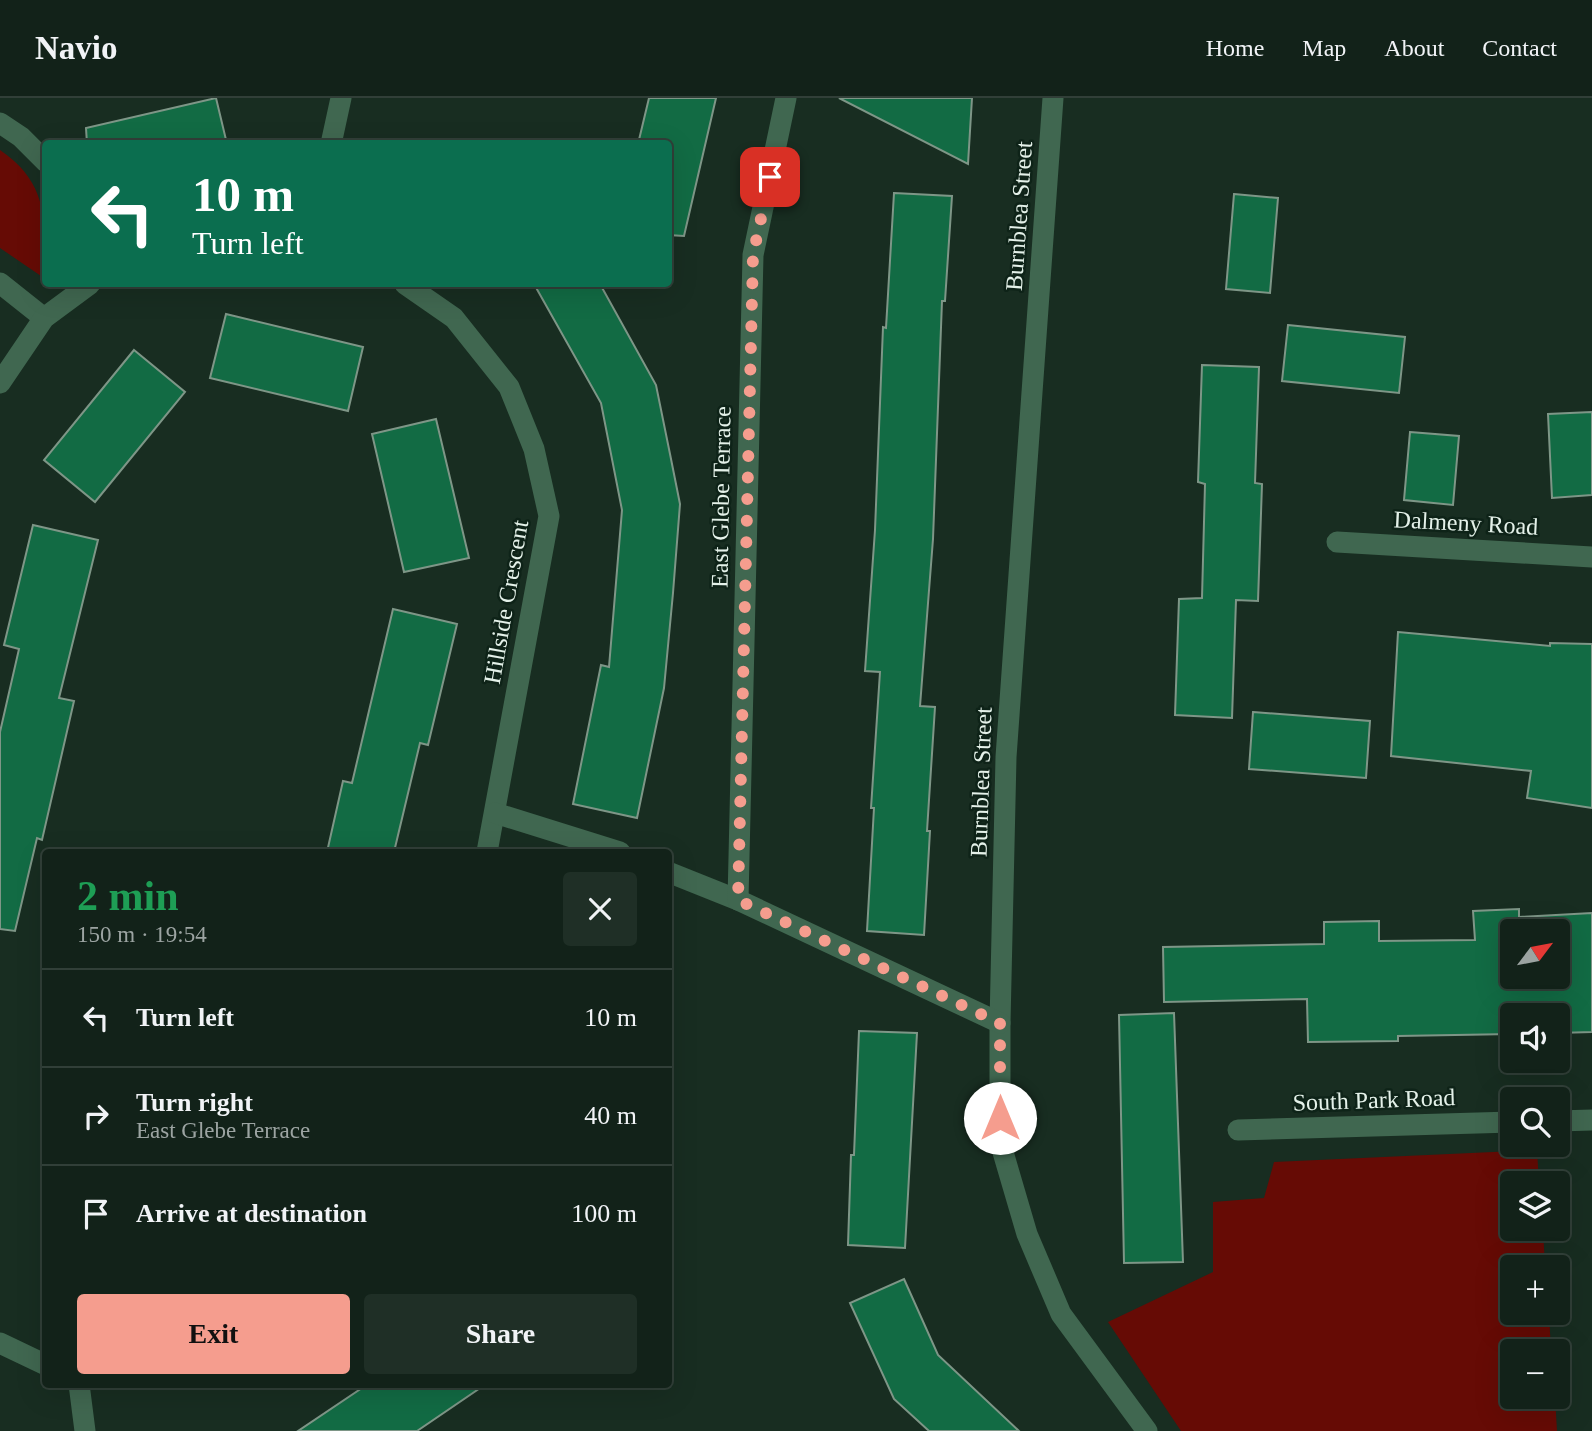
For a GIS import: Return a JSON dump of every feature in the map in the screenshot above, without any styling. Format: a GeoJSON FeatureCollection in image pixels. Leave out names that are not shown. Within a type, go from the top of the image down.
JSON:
{"type":"FeatureCollection","features":[{"type":"Feature","properties":{"kind":"street"},"geometry":{"type":"LineString","coordinates":[[332,140],[341,98]]}},
{"type":"Feature","properties":{"kind":"street","name":"East Glebe Terrace"},"geometry":{"type":"LineString","coordinates":[[738,900],[753,255],[786,98]]}},
{"type":"Feature","properties":{"kind":"street","name":"Burnblea Street"},"geometry":{"type":"LineString","coordinates":[[1053,98],[1006,757],[1000,1142],[1027,1234],[1061,1314],[1147,1431]]}},
{"type":"Feature","properties":{"kind":"street"},"geometry":{"type":"LineString","coordinates":[[0,123],[21,137],[42,158]]}},
{"type":"Feature","properties":{"kind":"street"},"geometry":{"type":"LineString","coordinates":[[0,283],[44,317]]}},
{"type":"Feature","properties":{"kind":"street"},"geometry":{"type":"LineString","coordinates":[[0,383],[44,317],[86,287]]}},
{"type":"Feature","properties":{"kind":"street","name":"Hillside Crescent"},"geometry":{"type":"LineString","coordinates":[[409,287],[454,318],[509,387],[534,449],[549,516],[488,849]]}},
{"type":"Feature","properties":{"kind":"street","name":"Dalmeny Road"},"geometry":{"type":"LineString","coordinates":[[1337,542],[1592,557]]}},
{"type":"Feature","properties":{"kind":"street"},"geometry":{"type":"LineString","coordinates":[[495,813],[610,849]]}},
{"type":"Feature","properties":{"kind":"street"},"geometry":{"type":"LineString","coordinates":[[672,874],[738,900],[1000,1023]]}},
{"type":"Feature","properties":{"kind":"street"},"geometry":{"type":"LineString","coordinates":[[1570,1121],[1592,1120]]}},
{"type":"Feature","properties":{"kind":"street","name":"South Park Road"},"geometry":{"type":"LineString","coordinates":[[1238,1130],[1500,1122]]}},
{"type":"Feature","properties":{"kind":"street"},"geometry":{"type":"LineString","coordinates":[[0,1343],[42,1363]]}},
{"type":"Feature","properties":{"kind":"street"},"geometry":{"type":"LineString","coordinates":[[80,1388],[85,1431]]}},
{"type":"Feature","properties":{"kind":"shaded area"},"geometry":{"type":"Polygon","coordinates":[[[0,150],[27,175],[41,203],[42,275],[0,248],[0,150]]]}},
{"type":"Feature","properties":{"kind":"shaded area"},"geometry":{"type":"Polygon","coordinates":[[[1500,1152],[1500,1157],[1537,1157],[1538,1171],[1500,1171],[1500,1241],[1544,1241],[1544,1255],[1500,1255],[1500,1325],[1550,1325],[1550,1339],[1500,1339],[1500,1409],[1556,1409],[1557,1431],[1181,1431],[1108,1322],[1213,1272],[1213,1202],[1264,1198],[1274,1162],[1500,1152]]]}},
{"type":"Feature","properties":{"kind":"building"},"geometry":{"type":"Polygon","coordinates":[[[216,98],[226,140],[87,140],[86,128],[216,98]]]}},
{"type":"Feature","properties":{"kind":"building"},"geometry":{"type":"Polygon","coordinates":[[[649,98],[716,98],[684,236],[672,235],[672,140],[639,140],[649,98]]]}},
{"type":"Feature","properties":{"kind":"building"},"geometry":{"type":"Polygon","coordinates":[[[839,98],[972,98],[968,164],[839,98]]]}},
{"type":"Feature","properties":{"kind":"building"},"geometry":{"type":"Polygon","coordinates":[[[894,193],[952,196],[945,301],[942,301],[933,539],[920,706],[935,707],[924,935],[867,931],[874,808],[871,808],[880,672],[865,671],[875,530],[883,327],[886,328],[894,193]]]}},
{"type":"Feature","properties":{"kind":"building"},"geometry":{"type":"Polygon","coordinates":[[[1234,194],[1278,198],[1270,293],[1226,289],[1234,194]]]}},
{"type":"Feature","properties":{"kind":"building"},"geometry":{"type":"Polygon","coordinates":[[[536,287],[602,287],[656,385],[680,504],[664,688],[637,818],[573,804],[601,665],[609,667],[622,510],[601,403],[536,287]]]}},
{"type":"Feature","properties":{"kind":"building"},"geometry":{"type":"Polygon","coordinates":[[[226,314],[363,347],[348,411],[210,378],[226,314]]]}},
{"type":"Feature","properties":{"kind":"building"},"geometry":{"type":"Polygon","coordinates":[[[1288,325],[1405,337],[1399,393],[1282,381],[1288,325]]]}},
{"type":"Feature","properties":{"kind":"building"},"geometry":{"type":"Polygon","coordinates":[[[134,350],[185,392],[95,502],[44,460],[134,350]]]}},
{"type":"Feature","properties":{"kind":"building"},"geometry":{"type":"Polygon","coordinates":[[[1202,365],[1259,367],[1255,483],[1262,484],[1258,601],[1236,600],[1232,718],[1175,715],[1179,599],[1202,598],[1205,484],[1198,482],[1202,365]]]}},
{"type":"Feature","properties":{"kind":"building"},"geometry":{"type":"Polygon","coordinates":[[[1592,412],[1592,495],[1552,498],[1548,414],[1592,412]]]}},
{"type":"Feature","properties":{"kind":"building"},"geometry":{"type":"Polygon","coordinates":[[[436,419],[469,558],[404,572],[372,434],[436,419]]]}},
{"type":"Feature","properties":{"kind":"building"},"geometry":{"type":"Polygon","coordinates":[[[1410,432],[1459,436],[1453,505],[1404,500],[1410,432]]]}},
{"type":"Feature","properties":{"kind":"building"},"geometry":{"type":"Polygon","coordinates":[[[33,525],[98,540],[59,698],[74,701],[42,840],[37,838],[15,931],[0,929],[0,732],[19,649],[4,645],[33,525]]]}},
{"type":"Feature","properties":{"kind":"building"},"geometry":{"type":"Polygon","coordinates":[[[393,609],[457,624],[428,745],[420,743],[395,849],[328,849],[343,781],[352,783],[393,609]]]}},
{"type":"Feature","properties":{"kind":"building"},"geometry":{"type":"Polygon","coordinates":[[[1398,632],[1550,646],[1550,643],[1592,644],[1592,808],[1527,798],[1531,771],[1391,756],[1398,632]]]}},
{"type":"Feature","properties":{"kind":"building"},"geometry":{"type":"Polygon","coordinates":[[[1253,712],[1370,721],[1366,778],[1249,769],[1253,712]]]}},
{"type":"Feature","properties":{"kind":"building"},"geometry":{"type":"Polygon","coordinates":[[[1519,909],[1519,917],[1592,913],[1592,1032],[1570,1033],[1570,1003],[1500,1003],[1500,1034],[1398,1036],[1398,1041],[1308,1042],[1307,999],[1164,1002],[1163,947],[1324,944],[1324,922],[1379,921],[1379,941],[1475,940],[1473,911],[1519,909]]]}},
{"type":"Feature","properties":{"kind":"building"},"geometry":{"type":"Polygon","coordinates":[[[1174,1013],[1183,1262],[1124,1263],[1119,1015],[1174,1013]]]}},
{"type":"Feature","properties":{"kind":"building"},"geometry":{"type":"Polygon","coordinates":[[[859,1031],[917,1033],[905,1248],[848,1245],[859,1031]]]}},
{"type":"Feature","properties":{"kind":"building"},"geometry":{"type":"Polygon","coordinates":[[[904,1279],[938,1355],[1019,1431],[929,1431],[894,1399],[850,1303],[904,1279]]]}},
{"type":"Feature","properties":{"kind":"building"},"geometry":{"type":"Polygon","coordinates":[[[362,1388],[480,1388],[417,1431],[298,1431],[362,1388]]]}},
{"type":"Feature","properties":{"kind":"route"},"geometry":{"type":"LineString","coordinates":[[770,177],[753,255],[738,900],[1000,1023],[1000,1118]]}}]}
